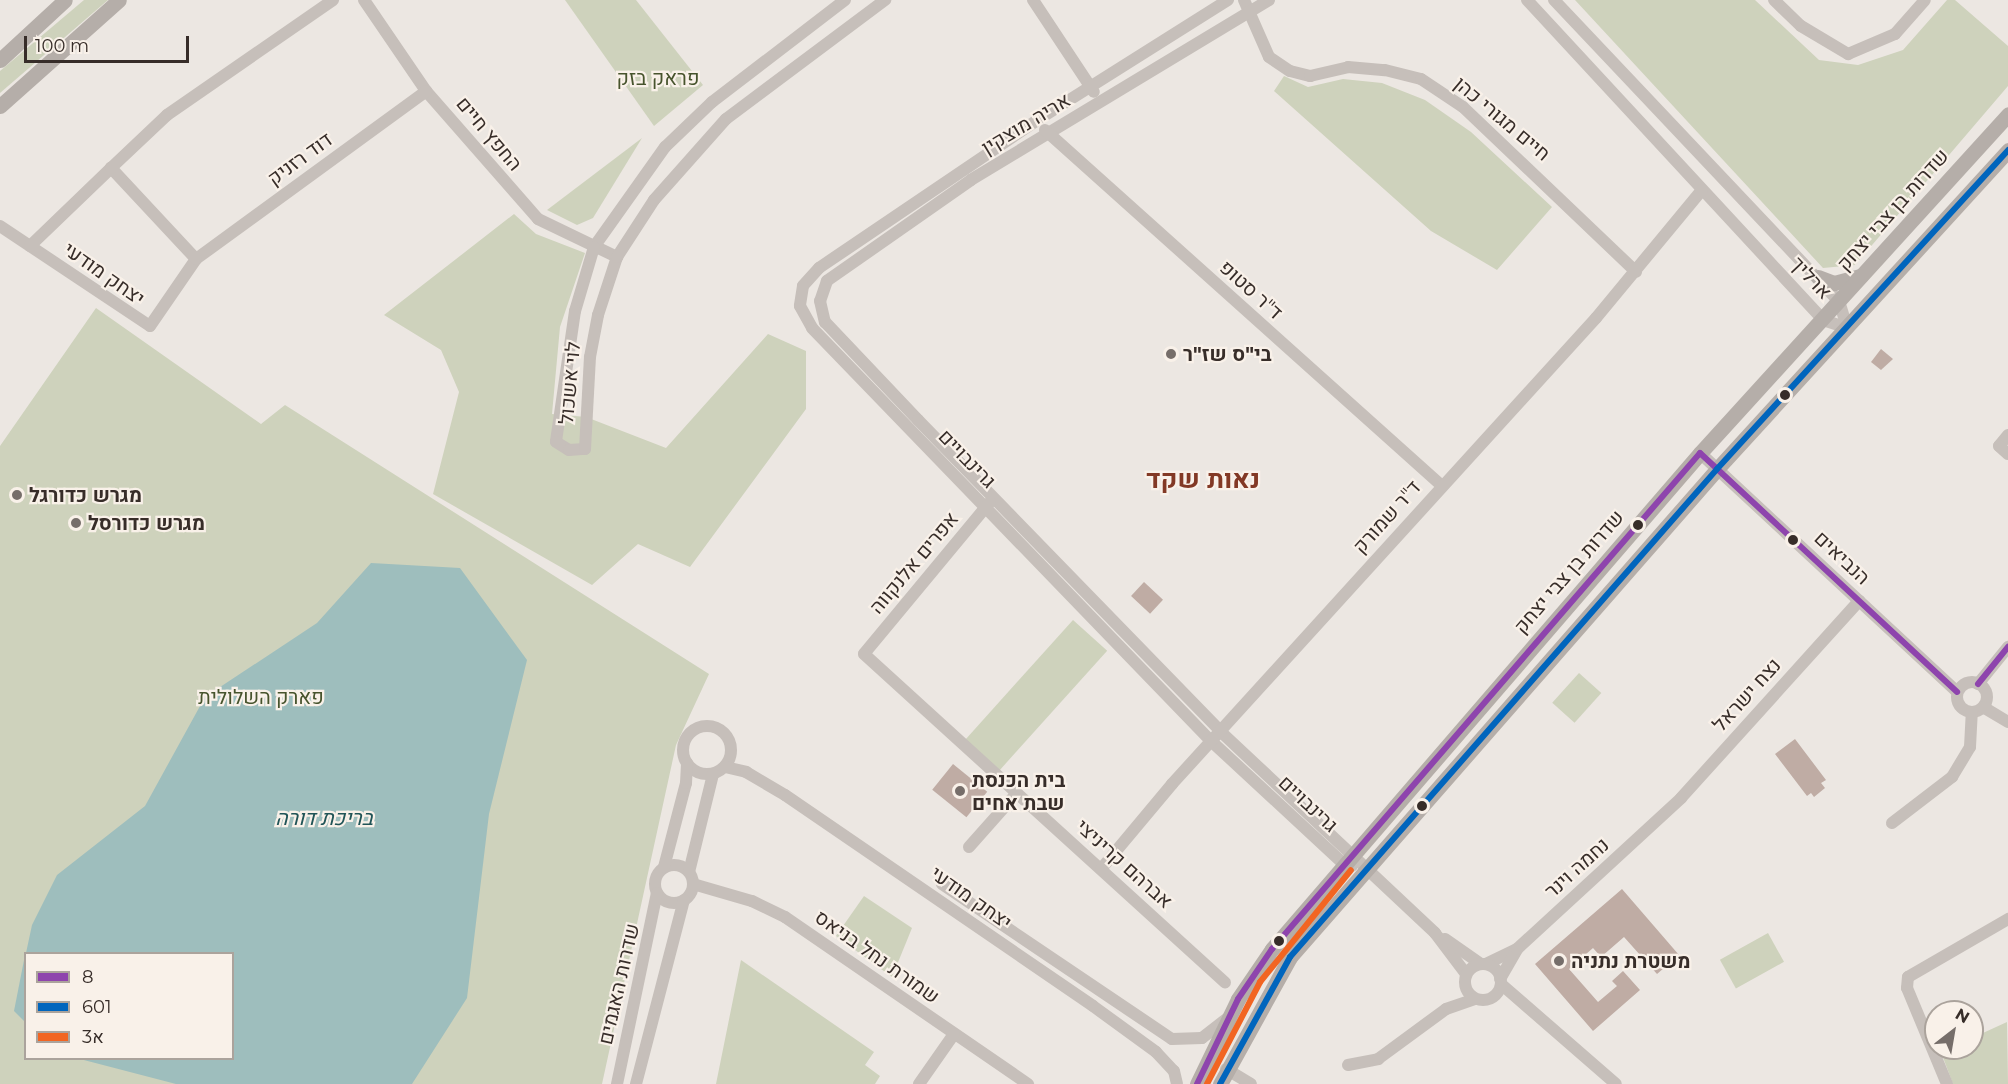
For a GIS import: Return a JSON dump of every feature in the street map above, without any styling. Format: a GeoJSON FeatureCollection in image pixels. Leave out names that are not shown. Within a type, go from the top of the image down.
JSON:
{"type":"FeatureCollection","features":[{"type":"Feature","properties":{"kind":"main road"},"geometry":{"type":"LineString","coordinates":[[0,60],[65,0]]}},
{"type":"Feature","properties":{"kind":"main road"},"geometry":{"type":"LineString","coordinates":[[0,106],[119,0]]}},
{"type":"Feature","properties":{"kind":"main road","name":"שדרות בן צבי יצחק"},"geometry":{"type":"LineString","coordinates":[[1197,1084],[1229,1017],[1272,949],[1700,453],[2008,114]]}},
{"type":"Feature","properties":{"kind":"main road"},"geometry":{"type":"LineString","coordinates":[[1223,1080],[1277,974],[1364,868],[1717,469],[2008,150]]}},
{"type":"Feature","properties":{"kind":"main road"},"geometry":{"type":"LineString","coordinates":[[1818,277],[1834,283],[1864,274]]}},
{"type":"Feature","properties":{"kind":"street"},"geometry":{"type":"LineString","coordinates":[[30,246],[167,116],[333,0]]}},
{"type":"Feature","properties":{"kind":"street","name":"החפץ חיים"},"geometry":{"type":"LineString","coordinates":[[364,0],[426,91],[538,219],[617,257]]}},
{"type":"Feature","properties":{"kind":"street","name":"לוי אשכול"},"geometry":{"type":"LineString","coordinates":[[845,0],[712,102],[665,147],[594,247],[575,312],[562,382],[556,442],[569,450],[585,449],[590,357],[617,257],[684,162],[726,119],[885,0]]}},
{"type":"Feature","properties":{"kind":"street"},"geometry":{"type":"LineString","coordinates":[[1033,0],[1101,102]]}},
{"type":"Feature","properties":{"kind":"street","name":"אריה מוצקין"},"geometry":{"type":"LineString","coordinates":[[803,286],[819,268],[1036,122],[1228,0]]}},
{"type":"Feature","properties":{"kind":"street","name":"חיים מגורי כהן"},"geometry":{"type":"LineString","coordinates":[[1244,0],[1247,13],[1269,57],[1290,71],[1310,76],[1348,67],[1421,79],[1463,107],[1636,272]]}},
{"type":"Feature","properties":{"kind":"street","name":"אריה מוצקין"},"geometry":{"type":"LineString","coordinates":[[819,301],[827,281],[971,180],[1269,0]]}},
{"type":"Feature","properties":{"kind":"street","name":"ארליך"},"geometry":{"type":"LineString","coordinates":[[1527,0],[1823,320],[1846,328]]}},
{"type":"Feature","properties":{"kind":"street","name":"ארליך"},"geometry":{"type":"LineString","coordinates":[[1554,0],[1818,277],[1839,301],[1846,328]]}},
{"type":"Feature","properties":{"kind":"street"},"geometry":{"type":"LineString","coordinates":[[1774,0],[1801,26],[1848,54],[1894,34],[1925,0]]}},
{"type":"Feature","properties":{"kind":"street","name":"דוד רזניק"},"geometry":{"type":"LineString","coordinates":[[196,259],[426,91]]}},
{"type":"Feature","properties":{"kind":"street","name":"ד\"ר סטופ"},"geometry":{"type":"LineString","coordinates":[[1036,122],[1442,485]]}},
{"type":"Feature","properties":{"kind":"street"},"geometry":{"type":"LineString","coordinates":[[111,168],[196,259]]}},
{"type":"Feature","properties":{"kind":"street","name":"ד\"ר שמורק"},"geometry":{"type":"LineString","coordinates":[[1101,869],[1211,741],[1636,272],[1702,190]]}},
{"type":"Feature","properties":{"kind":"street","name":"יצחק מודעי"},"geometry":{"type":"LineString","coordinates":[[0,226],[144,326],[150,326],[196,259]]}},
{"type":"Feature","properties":{"kind":"street","name":"גרינבויים"},"geometry":{"type":"LineString","coordinates":[[803,286],[800,306],[812,328],[990,502],[1348,860]]}},
{"type":"Feature","properties":{"kind":"street","name":"גרינבויים"},"geometry":{"type":"LineString","coordinates":[[819,301],[825,322],[1211,741],[1348,860],[1364,868],[1435,933]]}},
{"type":"Feature","properties":{"kind":"street"},"geometry":{"type":"LineString","coordinates":[[2008,435],[1999,446],[2008,454]]}},
{"type":"Feature","properties":{"kind":"street","name":"הנביאים"},"geometry":{"type":"LineString","coordinates":[[1700,453],[1958,692]]}},
{"type":"Feature","properties":{"kind":"street","name":"אפרים אלנקווה"},"geometry":{"type":"LineString","coordinates":[[864,654],[990,502]]}},
{"type":"Feature","properties":{"kind":"street","name":"נצח ישראל"},"geometry":{"type":"LineString","coordinates":[[1664,815],[1859,601]]}},
{"type":"Feature","properties":{"kind":"street"},"geometry":{"type":"LineString","coordinates":[[1978,684],[2008,647]]}},
{"type":"Feature","properties":{"kind":"street","name":"אברהם קריניצי"},"geometry":{"type":"LineString","coordinates":[[864,654],[1225,983]]}},
{"type":"Feature","properties":{"kind":"street"},"geometry":{"type":"LineString","coordinates":[[1892,823],[1952,777],[1970,747],[1977,710],[1986,695],[1978,684],[1966,683],[1958,692],[1958,704],[1977,710],[2008,722]]}},
{"type":"Feature","properties":{"kind":"street"},"geometry":{"type":"LineString","coordinates":[[687,763],[695,771],[713,774],[725,767],[731,744],[723,731],[708,726],[694,729],[685,739],[686,783],[664,867],[656,876],[657,893],[668,902],[684,900],[691,878],[713,774]]}},
{"type":"Feature","properties":{"kind":"street","name":"יצחק מודעי"},"geometry":{"type":"LineString","coordinates":[[725,767],[746,772],[793,800],[1042,971],[1156,1052],[1174,1071],[1177,1084]]}},
{"type":"Feature","properties":{"kind":"street"},"geometry":{"type":"LineString","coordinates":[[969,847],[1017,793]]}},
{"type":"Feature","properties":{"kind":"street","name":"נחמה וינר"},"geometry":{"type":"LineString","coordinates":[[1466,979],[1484,964],[1517,949],[1664,815]]}},
{"type":"Feature","properties":{"kind":"street"},"geometry":{"type":"LineString","coordinates":[[664,867],[677,864],[691,878]]}},
{"type":"Feature","properties":{"kind":"street","name":"שמורת נחל בניאס"},"geometry":{"type":"LineString","coordinates":[[691,878],[749,900],[784,917],[1028,1084]]}},
{"type":"Feature","properties":{"kind":"street","name":"יצחק מודעי"},"geometry":{"type":"LineString","coordinates":[[942,884],[1065,965],[1162,1034],[1181,1042],[1202,1038],[1229,1017]]}},
{"type":"Feature","properties":{"kind":"street","name":"שדרות האגמים"},"geometry":{"type":"LineString","coordinates":[[617,1084],[657,893]]}},
{"type":"Feature","properties":{"kind":"street","name":"שדרות האגמים"},"geometry":{"type":"LineString","coordinates":[[636,1084],[684,900]]}},
{"type":"Feature","properties":{"kind":"street"},"geometry":{"type":"LineString","coordinates":[[1947,1084],[1907,988],[1914,970],[2008,919]]}},
{"type":"Feature","properties":{"kind":"street"},"geometry":{"type":"LineString","coordinates":[[1435,933],[1484,964],[1527,1010],[1616,1084]]}},
{"type":"Feature","properties":{"kind":"street"},"geometry":{"type":"LineString","coordinates":[[1435,933],[1466,979],[1475,999]]}},
{"type":"Feature","properties":{"kind":"street","name":"נחמה וינר"},"geometry":{"type":"LineString","coordinates":[[1492,998],[1517,949]]}},
{"type":"Feature","properties":{"kind":"street"},"geometry":{"type":"LineString","coordinates":[[1042,971],[1065,965]]}},
{"type":"Feature","properties":{"kind":"street"},"geometry":{"type":"LineString","coordinates":[[1446,1009],[1466,979]]}},
{"type":"Feature","properties":{"kind":"street"},"geometry":{"type":"LineString","coordinates":[[1348,1065],[1378,1059],[1446,1009],[1475,999],[1492,998],[1527,1010]]}},
{"type":"Feature","properties":{"kind":"street"},"geometry":{"type":"LineString","coordinates":[[919,1084],[954,1034]]}},
{"type":"Feature","properties":{"kind":"street"},"geometry":{"type":"LineString","coordinates":[[1223,1080],[1251,1084]]}},
{"type":"Feature","properties":{"kind":"green space"},"geometry":{"type":"Polygon","coordinates":[[[84,0],[108,0],[0,93],[0,71],[84,0]]]}},
{"type":"Feature","properties":{"kind":"green space","name":"פראק בזק"},"geometry":{"type":"Polygon","coordinates":[[[565,0],[636,0],[703,85],[654,126],[565,0]]]}},
{"type":"Feature","properties":{"kind":"green space"},"geometry":{"type":"Polygon","coordinates":[[[1575,0],[1755,0],[1819,60],[1858,65],[1903,50],[1947,0],[1955,0],[2008,46],[2008,86],[1855,265],[1823,268],[1575,0]]]}},
{"type":"Feature","properties":{"kind":"green space"},"geometry":{"type":"Polygon","coordinates":[[[1284,76],[1308,87],[1343,79],[1382,83],[1425,100],[1471,132],[1552,207],[1497,270],[1431,231],[1274,91],[1284,76]]]}},
{"type":"Feature","properties":{"kind":"green space"},"geometry":{"type":"Polygon","coordinates":[[[642,138],[593,218],[577,225],[547,210],[642,138]]]}},
{"type":"Feature","properties":{"kind":"green space"},"geometry":{"type":"Polygon","coordinates":[[[514,214],[536,234],[585,253],[560,327],[552,414],[586,417],[666,448],[768,334],[806,351],[806,409],[690,567],[638,544],[592,585],[433,494],[459,392],[441,350],[384,315],[514,214]]]}},
{"type":"Feature","properties":{"kind":"green space","name":"פארק השלולית"},"geometry":{"type":"Polygon","coordinates":[[[96,308],[261,424],[285,405],[709,674],[676,745],[602,1084],[0,1084],[0,446],[96,308]]]}},
{"type":"Feature","properties":{"kind":"green space"},"geometry":{"type":"Polygon","coordinates":[[[1073,620],[1107,651],[999,770],[965,740],[1073,620]]]}},
{"type":"Feature","properties":{"kind":"green space"},"geometry":{"type":"Polygon","coordinates":[[[1579,673],[1601,693],[1575,723],[1552,703],[1579,673]]]}},
{"type":"Feature","properties":{"kind":"green space"},"geometry":{"type":"Polygon","coordinates":[[[864,896],[912,928],[892,977],[836,936],[864,896]]]}},
{"type":"Feature","properties":{"kind":"green space"},"geometry":{"type":"Polygon","coordinates":[[[1768,933],[1784,962],[1736,989],[1720,960],[1768,933]]]}},
{"type":"Feature","properties":{"kind":"green space"},"geometry":{"type":"Polygon","coordinates":[[[741,960],[874,1052],[865,1065],[880,1076],[875,1084],[716,1084],[741,960]]]}},
{"type":"Feature","properties":{"kind":"green space"},"geometry":{"type":"Polygon","coordinates":[[[2007,1022],[2008,1084],[1953,1084],[1944,1060],[1984,1060],[1984,1033],[2007,1022]]]}},
{"type":"Feature","properties":{"kind":"water","name":"בריכת דורה"},"geometry":{"type":"Polygon","coordinates":[[[371,563],[460,568],[527,660],[489,814],[467,998],[412,1084],[176,1084],[84,1060],[234,1060],[234,952],[26,952],[32,925],[57,875],[145,806],[205,697],[317,623],[371,563]]]}},
{"type":"Feature","properties":{"kind":"water"},"geometry":{"type":"Polygon","coordinates":[[[24,960],[24,1021],[14,1011],[24,960]]]}},
{"type":"Feature","properties":{"kind":"building"},"geometry":{"type":"Polygon","coordinates":[[[1881,349],[1893,359],[1881,370],[1871,362],[1881,349]]]}},
{"type":"Feature","properties":{"kind":"building"},"geometry":{"type":"Polygon","coordinates":[[[1144,582],[1163,600],[1150,614],[1131,596],[1144,582]]]}},
{"type":"Feature","properties":{"kind":"building"},"geometry":{"type":"Polygon","coordinates":[[[1795,739],[1826,780],[1821,783],[1825,788],[1814,797],[1811,793],[1807,796],[1775,754],[1795,739]]]}},
{"type":"Feature","properties":{"kind":"building","name":"בית הכנסת שבת אחים"},"geometry":{"type":"Polygon","coordinates":[[[953,764],[987,792],[966,817],[932,790],[953,764]]]}},
{"type":"Feature","properties":{"kind":"building","name":"משטרת נתניה"},"geometry":{"type":"Polygon","coordinates":[[[1622,889],[1679,955],[1657,974],[1624,937],[1601,957],[1593,948],[1569,969],[1598,1002],[1617,986],[1612,981],[1623,971],[1640,990],[1593,1031],[1535,964],[1622,889]]]}},
{"type":"Feature","properties":{"kind":"transit line","name":"601"},"geometry":{"type":"LineString","coordinates":[[1220,1084],[1290,957],[1717,469],[2008,150]]}},
{"type":"Feature","properties":{"kind":"transit line","name":"8"},"geometry":{"type":"LineString","coordinates":[[1197,1084],[1238,999],[1272,949],[1700,453],[1957,692]]}},
{"type":"Feature","properties":{"kind":"transit line","name":"8"},"geometry":{"type":"LineString","coordinates":[[1978,684],[2008,647]]}},
{"type":"Feature","properties":{"kind":"transit line","name":"3א"},"geometry":{"type":"LineString","coordinates":[[1207,1084],[1260,982],[1351,870]]}},
{"type":"Feature","properties":{"kind":"place","name":"בי\"ס שז\"ר"},"geometry":{"type":"Point","coordinates":[1171,354]}},
{"type":"Feature","properties":{"kind":"place","name":"מגרש כדורגל"},"geometry":{"type":"Point","coordinates":[17,495]}},
{"type":"Feature","properties":{"kind":"place","name":"מגרש כדורסל"},"geometry":{"type":"Point","coordinates":[76,523]}},
{"type":"Feature","properties":{"kind":"place","name":"בית הכנסת שבת אחים"},"geometry":{"type":"Point","coordinates":[960,791]}},
{"type":"Feature","properties":{"kind":"place","name":"משטרת נתניה"},"geometry":{"type":"Point","coordinates":[1559,961]}},
{"type":"Feature","properties":{"kind":"district","name":"נאות שקד"},"geometry":{"type":"Point","coordinates":[1203,480]}}]}
